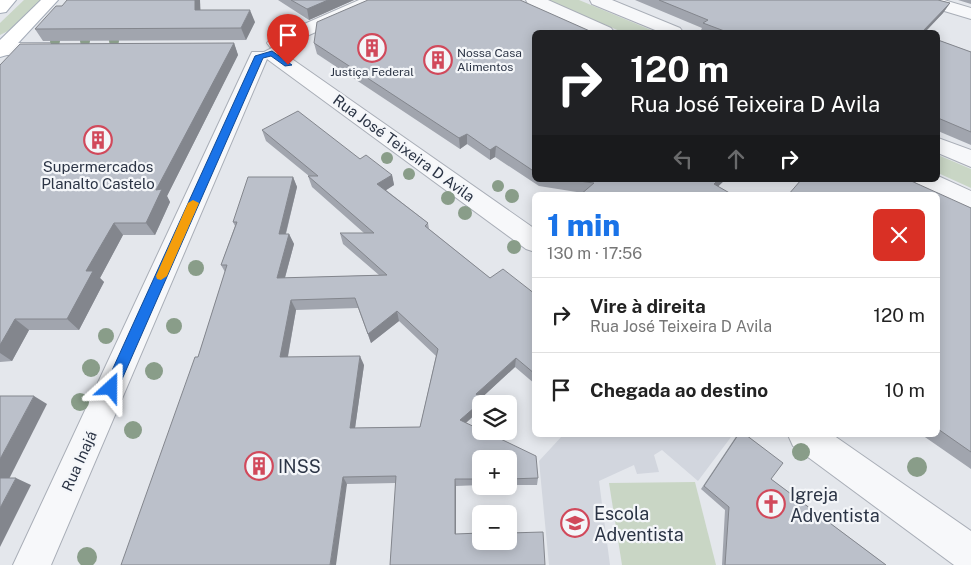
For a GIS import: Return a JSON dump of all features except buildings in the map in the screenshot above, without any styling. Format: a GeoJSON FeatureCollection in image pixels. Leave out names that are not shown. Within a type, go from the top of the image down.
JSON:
{"type":"FeatureCollection","features":[{"type":"Feature","properties":{"kind":"main road"},"geometry":{"type":"LineString","coordinates":[[0,8],[8,0]]}},
{"type":"Feature","properties":{"kind":"main road"},"geometry":{"type":"LineString","coordinates":[[4,45],[50,0]]}},
{"type":"Feature","properties":{"kind":"street"},"geometry":{"type":"LineString","coordinates":[[269,51],[374,0]]}},
{"type":"Feature","properties":{"kind":"street"},"geometry":{"type":"LineString","coordinates":[[534,0],[601,30]]}},
{"type":"Feature","properties":{"kind":"street"},"geometry":{"type":"LineString","coordinates":[[598,0],[669,30]]}},
{"type":"Feature","properties":{"kind":"street"},"geometry":{"type":"LineString","coordinates":[[927,0],[971,14]]}},
{"type":"Feature","properties":{"kind":"street"},"geometry":{"type":"LineString","coordinates":[[4,45],[71,49]]}},
{"type":"Feature","properties":{"kind":"street","name":"Rua José Teixeira D Avila"},"geometry":{"type":"LineString","coordinates":[[269,51],[532,240]]}},
{"type":"Feature","properties":{"kind":"street","name":"Rua Inajá"},"geometry":{"type":"LineString","coordinates":[[32,565],[269,51]]}},
{"type":"Feature","properties":{"kind":"street"},"geometry":{"type":"LineString","coordinates":[[940,146],[971,159]]}},
{"type":"Feature","properties":{"kind":"street"},"geometry":{"type":"LineString","coordinates":[[930,182],[971,200]]}},
{"type":"Feature","properties":{"kind":"street"},"geometry":{"type":"LineString","coordinates":[[808,437],[971,554]]}},
{"type":"Feature","properties":{"kind":"shaded area","name":"Escola Adventista"},"geometry":{"type":"Polygon","coordinates":[[[561,437],[731,437],[698,481],[662,450],[654,455],[659,472],[637,474],[634,465],[599,481],[610,565],[549,565],[539,461],[561,437]]]}},
{"type":"Feature","properties":{"kind":"green space"},"geometry":{"type":"Polygon","coordinates":[[[24,0],[42,0],[12,29],[0,35],[0,23],[24,0]]]}},
{"type":"Feature","properties":{"kind":"green space"},"geometry":{"type":"Polygon","coordinates":[[[547,0],[579,0],[651,30],[617,30],[547,0]]]}},
{"type":"Feature","properties":{"kind":"green space"},"geometry":{"type":"Polygon","coordinates":[[[940,156],[971,169],[971,188],[940,174],[940,156]]]}},
{"type":"Feature","properties":{"kind":"green space"},"geometry":{"type":"Polygon","coordinates":[[[695,482],[716,565],[622,565],[609,483],[695,482]]]}},
{"type":"Feature","properties":{"kind":"slow traffic"},"geometry":{"type":"LineString","coordinates":[[161,276],[193,203]]}},
{"type":"Feature","properties":{"kind":"place","name":"Justiça Federal"},"geometry":{"type":"Point","coordinates":[372,48]}},
{"type":"Feature","properties":{"kind":"place","name":"Nossa Casa Alimentos"},"geometry":{"type":"Point","coordinates":[438,60]}},
{"type":"Feature","properties":{"kind":"place","name":"Supermercados Planalto Castelo"},"geometry":{"type":"Point","coordinates":[98,140]}},
{"type":"Feature","properties":{"kind":"place","name":"INSS"},"geometry":{"type":"Point","coordinates":[259,466]}},
{"type":"Feature","properties":{"kind":"place","name":"Igreja Adventista"},"geometry":{"type":"Point","coordinates":[771,504]}},
{"type":"Feature","properties":{"kind":"place","name":"Escola Adventista"},"geometry":{"type":"Point","coordinates":[575,523]}},
{"type":"Feature","properties":{"kind":"route"},"geometry":{"type":"LineString","coordinates":[[111,388],[259,56],[272,54],[288,65]]}}]}
